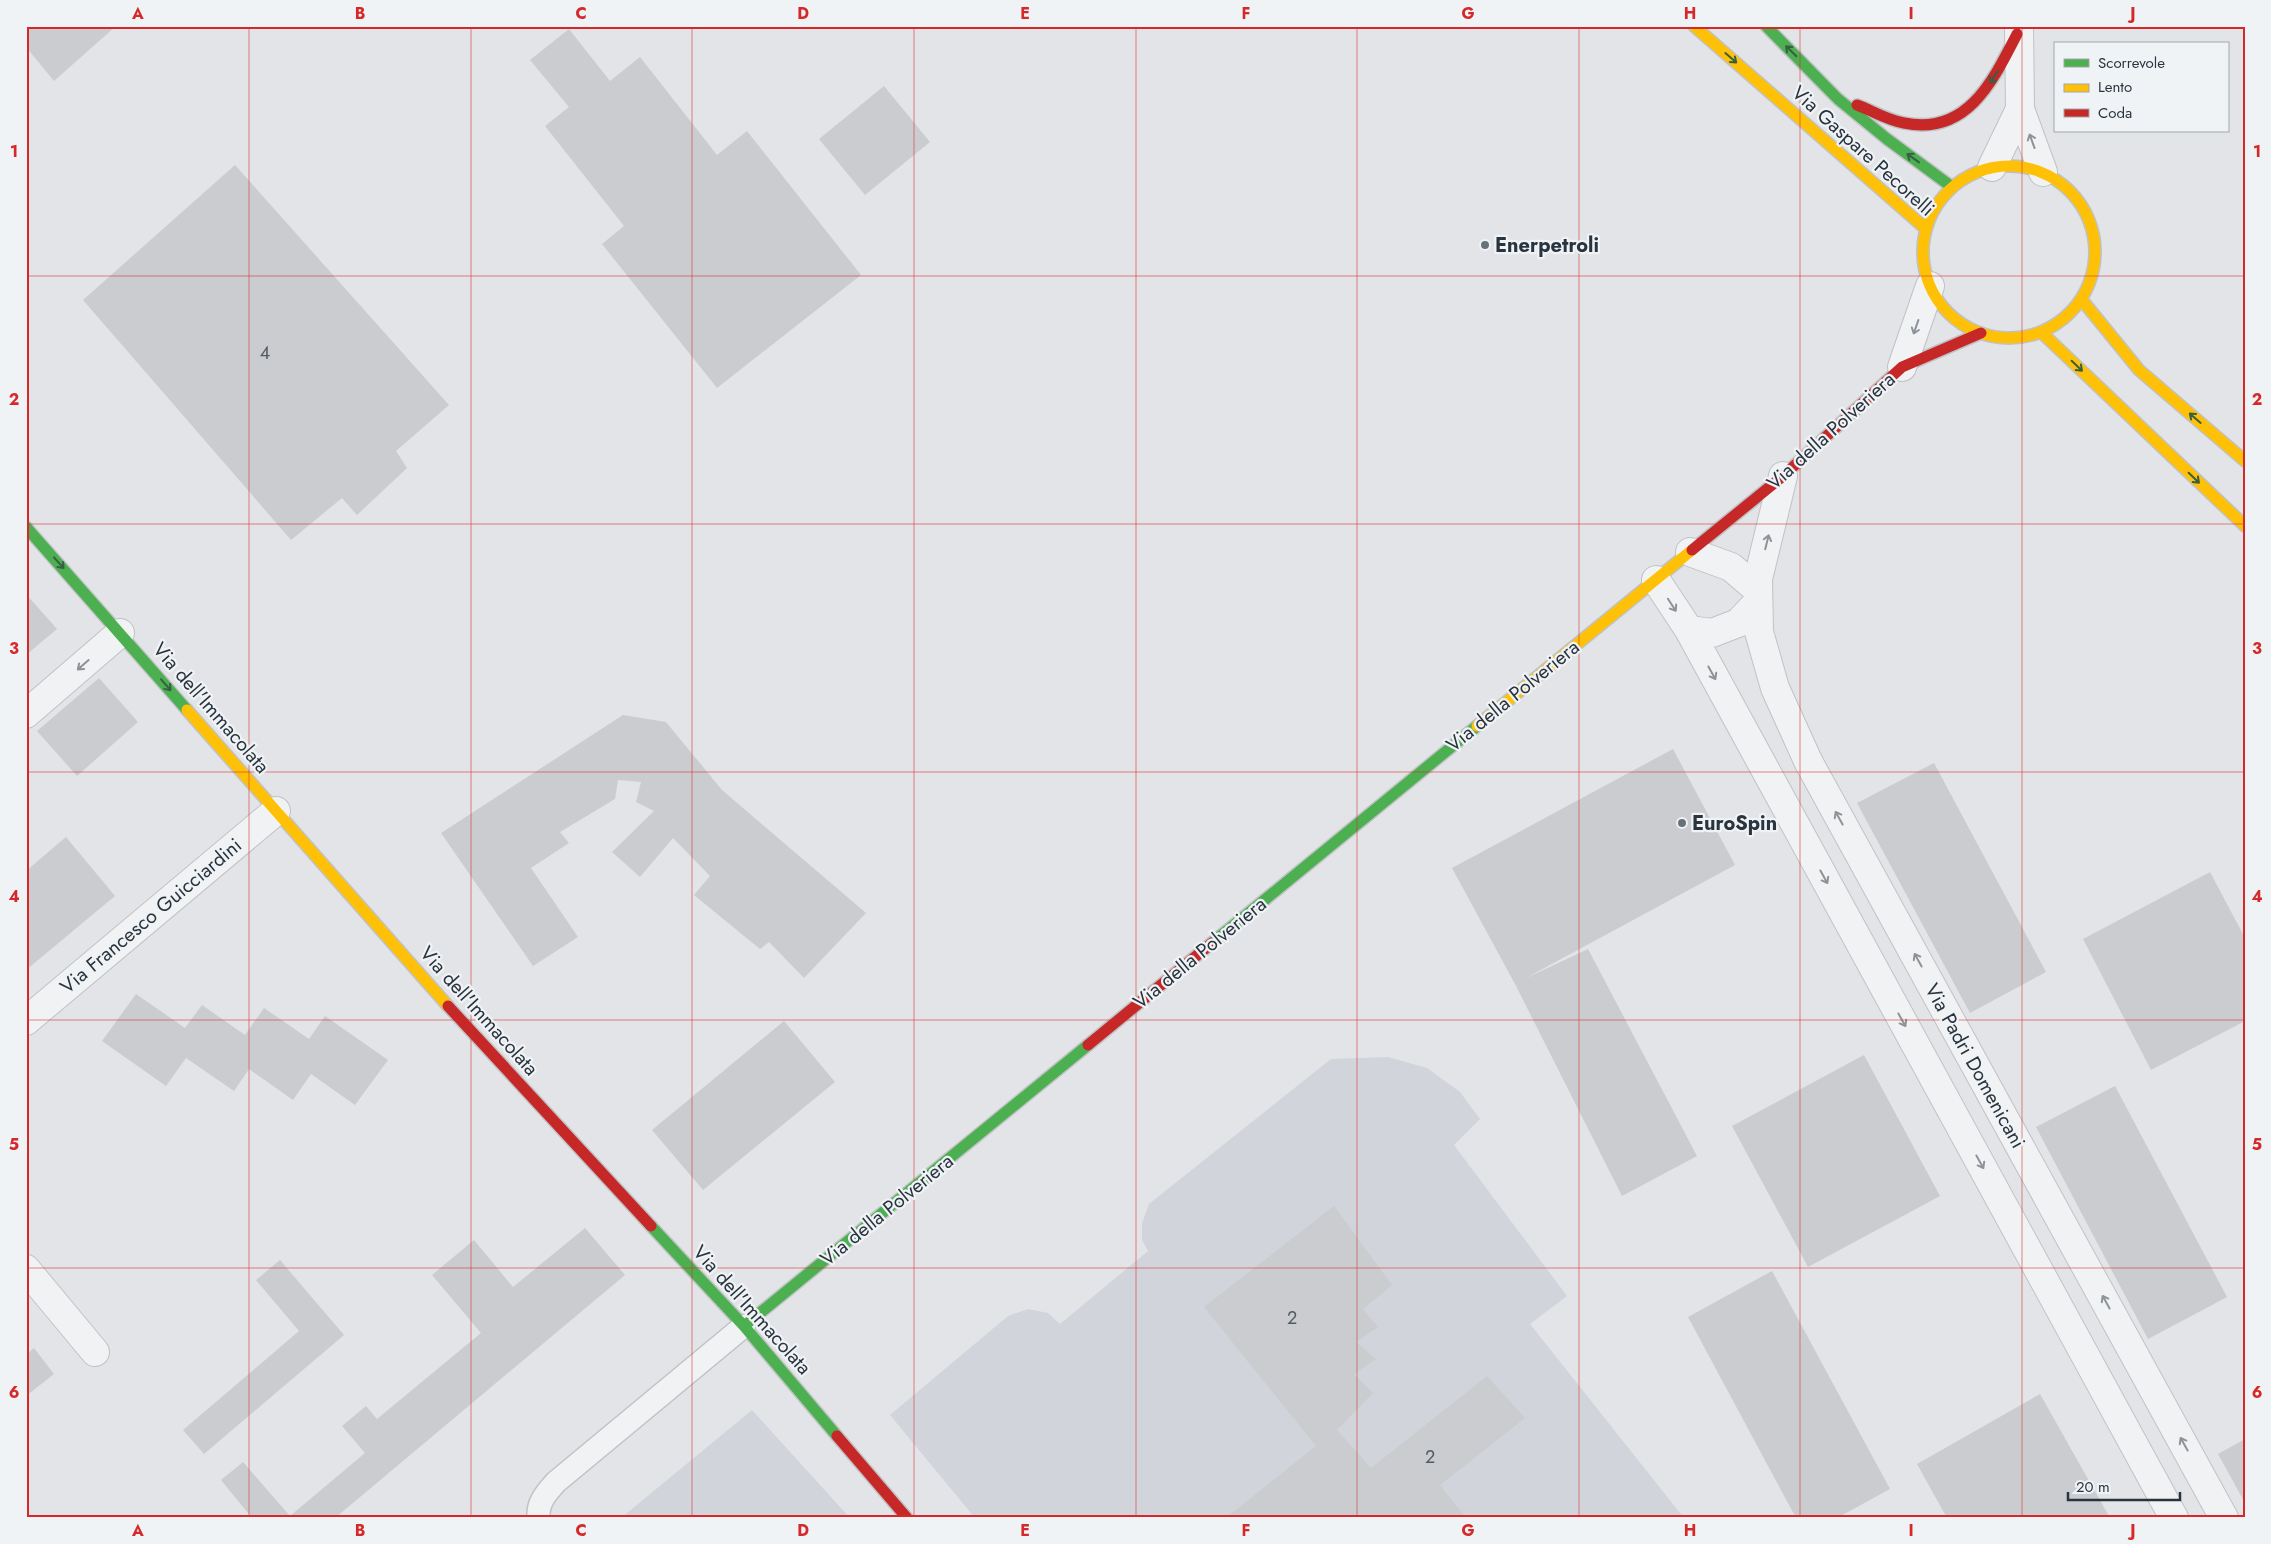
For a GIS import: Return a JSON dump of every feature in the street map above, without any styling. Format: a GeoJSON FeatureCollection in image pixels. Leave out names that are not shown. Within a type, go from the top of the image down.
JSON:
{"type":"FeatureCollection","features":[{"type":"Feature","properties":{"kind":"street","name":"Via Gaspare Pecorelli"},"geometry":{"type":"LineString","coordinates":[[1694,26],[1926,229],[1923,246],[1923,264],[1930,286],[1941,305],[1956,320],[1981,333],[2008,338],[2022,337],[2041,332]]}},
{"type":"Feature","properties":{"kind":"street","name":"Via Gaspare Pecorelli"},"geometry":{"type":"LineString","coordinates":[[1766,26],[1838,99],[1887,139],[1952,187],[1968,176],[1992,167],[2017,166],[2043,172],[2066,186],[2081,204],[2092,225],[2096,248],[2093,274],[2082,300]]}},
{"type":"Feature","properties":{"kind":"street"},"geometry":{"type":"LineString","coordinates":[[1838,99],[1877,112],[1904,124],[1935,124],[1961,115],[1981,96],[1998,71],[2018,30]]}},
{"type":"Feature","properties":{"kind":"street"},"geometry":{"type":"LineString","coordinates":[[2018,30],[2020,109],[2043,172]]}},
{"type":"Feature","properties":{"kind":"street"},"geometry":{"type":"LineString","coordinates":[[1992,167],[2020,109]]}},
{"type":"Feature","properties":{"kind":"street"},"geometry":{"type":"LineString","coordinates":[[1926,229],[1934,209],[1952,187]]}},
{"type":"Feature","properties":{"kind":"street","name":"Via della Polveriera"},"geometry":{"type":"LineString","coordinates":[[1902,368],[1930,286]]}},
{"type":"Feature","properties":{"kind":"street"},"geometry":{"type":"LineString","coordinates":[[2245,461],[2139,370],[2082,300],[2061,321],[2041,332],[2245,526]]}},
{"type":"Feature","properties":{"kind":"street","name":"Via della Polveriera"},"geometry":{"type":"LineString","coordinates":[[1690,552],[1783,476],[1902,368],[1981,333]]}},
{"type":"Feature","properties":{"kind":"street","name":"Via Padri Domenicani"},"geometry":{"type":"LineString","coordinates":[[1783,476],[1758,579],[1759,632],[1775,688],[1808,761],[2224,1518]]}},
{"type":"Feature","properties":{"kind":"street","name":"Via dell'Immacolata"},"geometry":{"type":"LineString","coordinates":[[26,527],[443,1001],[744,1326],[907,1518]]}},
{"type":"Feature","properties":{"kind":"street"},"geometry":{"type":"LineString","coordinates":[[1656,580],[1690,552],[1731,567],[1758,596],[1738,623],[1712,633],[1689,630]]}},
{"type":"Feature","properties":{"kind":"street","name":"Via della Polveriera"},"geometry":{"type":"LineString","coordinates":[[744,1326],[1656,580]]}},
{"type":"Feature","properties":{"kind":"street","name":"Via Padri Domenicani"},"geometry":{"type":"LineString","coordinates":[[1656,580],[1689,630],[2174,1518]]}},
{"type":"Feature","properties":{"kind":"street"},"geometry":{"type":"LineString","coordinates":[[26,714],[120,633]]}},
{"type":"Feature","properties":{"kind":"street","name":"Via Francesco Guicciardini"},"geometry":{"type":"LineString","coordinates":[[26,1021],[276,811]]}},
{"type":"Feature","properties":{"kind":"street"},"geometry":{"type":"LineString","coordinates":[[26,1269],[95,1352]]}},
{"type":"Feature","properties":{"kind":"lane"},"geometry":{"type":"LineString","coordinates":[[539,1518],[538,1511],[545,1494],[556,1482],[744,1326]]}},
{"type":"Feature","properties":{"kind":"shaded area"},"geometry":{"type":"Polygon","coordinates":[[[1388,1057],[1427,1068],[1460,1092],[1480,1119],[1454,1145],[1567,1296],[1530,1324],[1684,1518],[975,1518],[890,1415],[1008,1316],[1028,1309],[1048,1313],[1060,1324],[1148,1251],[1142,1240],[1142,1223],[1149,1204],[1331,1059],[1388,1057]]]}},
{"type":"Feature","properties":{"kind":"shaded area"},"geometry":{"type":"Polygon","coordinates":[[[752,1410],[850,1518],[621,1518],[752,1410]]]}},
{"type":"Feature","properties":{"kind":"building"},"geometry":{"type":"Polygon","coordinates":[[[26,26],[116,26],[54,81],[26,47],[26,26]]]}},
{"type":"Feature","properties":{"kind":"building"},"geometry":{"type":"Polygon","coordinates":[[[569,29],[610,81],[640,57],[717,155],[747,131],[861,275],[717,388],[602,244],[624,226],[545,126],[569,107],[530,60],[569,29]]]}},
{"type":"Feature","properties":{"kind":"building"},"geometry":{"type":"Polygon","coordinates":[[[884,86],[930,142],[865,195],[819,139],[884,86]]]}},
{"type":"Feature","properties":{"kind":"building"},"geometry":{"type":"Polygon","coordinates":[[[235,165],[449,405],[396,451],[407,468],[357,515],[342,498],[291,540],[83,300],[235,165]]]}},
{"type":"Feature","properties":{"kind":"building"},"geometry":{"type":"Polygon","coordinates":[[[26,594],[57,629],[26,655],[26,594]]]}},
{"type":"Feature","properties":{"kind":"building"},"geometry":{"type":"Polygon","coordinates":[[[99,678],[138,722],[77,776],[37,731],[99,678]]]}},
{"type":"Feature","properties":{"kind":"building"},"geometry":{"type":"Polygon","coordinates":[[[623,715],[666,722],[722,790],[866,913],[804,978],[769,942],[760,949],[694,895],[710,876],[673,838],[640,877],[612,852],[654,811],[636,802],[641,782],[618,780],[615,799],[560,832],[569,843],[531,868],[578,937],[533,966],[441,833],[623,715]]]}},
{"type":"Feature","properties":{"kind":"building"},"geometry":{"type":"Polygon","coordinates":[[[1673,749],[1735,865],[1522,980],[1588,949],[1697,1156],[1622,1196],[1515,984],[1452,868],[1673,749]]]}},
{"type":"Feature","properties":{"kind":"building"},"geometry":{"type":"Polygon","coordinates":[[[1934,763],[2046,972],[1970,1013],[1857,803],[1934,763]]]}},
{"type":"Feature","properties":{"kind":"building"},"geometry":{"type":"Polygon","coordinates":[[[66,837],[115,896],[26,970],[26,871],[66,837]]]}},
{"type":"Feature","properties":{"kind":"building"},"geometry":{"type":"Polygon","coordinates":[[[2210,872],[2245,938],[2245,1021],[2151,1070],[2083,939],[2210,872]]]}},
{"type":"Feature","properties":{"kind":"building"},"geometry":{"type":"Polygon","coordinates":[[[136,994],[185,1028],[202,1005],[245,1035],[264,1008],[309,1039],[325,1016],[388,1060],[355,1105],[311,1074],[293,1100],[249,1069],[234,1091],[186,1058],[166,1086],[102,1041],[136,994]]]}},
{"type":"Feature","properties":{"kind":"building"},"geometry":{"type":"Polygon","coordinates":[[[784,1021],[835,1082],[703,1190],[652,1130],[784,1021]]]}},
{"type":"Feature","properties":{"kind":"building"},"geometry":{"type":"Polygon","coordinates":[[[1864,1055],[1940,1196],[1808,1267],[1732,1126],[1864,1055]]]}},
{"type":"Feature","properties":{"kind":"building"},"geometry":{"type":"Polygon","coordinates":[[[2115,1086],[2227,1297],[2148,1339],[2036,1127],[2115,1086]]]}},
{"type":"Feature","properties":{"kind":"building"},"geometry":{"type":"Polygon","coordinates":[[[1334,1206],[1392,1285],[1363,1309],[1378,1327],[1356,1342],[1376,1359],[1354,1374],[1373,1393],[1337,1430],[1371,1468],[1487,1376],[1525,1418],[1440,1485],[1466,1518],[1226,1518],[1316,1446],[1204,1307],[1334,1206]]]}},
{"type":"Feature","properties":{"kind":"building"},"geometry":{"type":"Polygon","coordinates":[[[585,1228],[625,1275],[335,1518],[252,1518],[221,1480],[243,1462],[290,1516],[365,1453],[342,1426],[366,1406],[377,1419],[481,1333],[432,1275],[474,1240],[513,1287],[585,1228]]]}},
{"type":"Feature","properties":{"kind":"building"},"geometry":{"type":"Polygon","coordinates":[[[280,1260],[344,1335],[204,1454],[183,1430],[299,1331],[256,1280],[280,1260]]]}},
{"type":"Feature","properties":{"kind":"building"},"geometry":{"type":"Polygon","coordinates":[[[1772,1271],[1890,1489],[1837,1518],[1796,1518],[1688,1317],[1772,1271]]]}},
{"type":"Feature","properties":{"kind":"building"},"geometry":{"type":"Polygon","coordinates":[[[34,1348],[54,1374],[26,1396],[26,1355],[34,1348]]]}},
{"type":"Feature","properties":{"kind":"building"},"geometry":{"type":"Polygon","coordinates":[[[2040,1394],[2110,1518],[1947,1518],[1917,1464],[2040,1394]]]}},
{"type":"Feature","properties":{"kind":"building"},"geometry":{"type":"Polygon","coordinates":[[[2245,1439],[2245,1503],[2218,1454],[2245,1439]]]}},
{"type":"Feature","properties":{"kind":"traffic: fast"},"geometry":{"type":"LineString","coordinates":[[1766,26],[1838,99],[1887,139],[1952,187]]}},
{"type":"Feature","properties":{"kind":"traffic: fast"},"geometry":{"type":"LineString","coordinates":[[26,527],[187,710]]}},
{"type":"Feature","properties":{"kind":"traffic: fast"},"geometry":{"type":"LineString","coordinates":[[1212,943],[1477,726]]}},
{"type":"Feature","properties":{"kind":"traffic: fast"},"geometry":{"type":"LineString","coordinates":[[744,1326],[1088,1045]]}},
{"type":"Feature","properties":{"kind":"traffic: fast"},"geometry":{"type":"LineString","coordinates":[[651,1226],[744,1326],[837,1436]]}},
{"type":"Feature","properties":{"kind":"traffic: slow"},"geometry":{"type":"LineString","coordinates":[[1694,26],[1926,229]]}},
{"type":"Feature","properties":{"kind":"traffic: slow"},"geometry":{"type":"LineString","coordinates":[[2001,166],[2017,166],[2042,172],[2050,176],[2064,185],[2076,197],[2089,219],[2095,252],[2089,285],[2076,307],[2064,319],[2042,332],[2017,338],[2001,338],[1976,332],[1968,328],[1954,319],[1942,307],[1929,285],[1923,260],[1923,244],[1929,219],[1933,211],[1942,197],[1954,185],[1976,172],[2001,166]]}},
{"type":"Feature","properties":{"kind":"traffic: slow"},"geometry":{"type":"LineString","coordinates":[[2082,300],[2139,370],[2245,461]]}},
{"type":"Feature","properties":{"kind":"traffic: slow"},"geometry":{"type":"LineString","coordinates":[[2041,332],[2245,526]]}},
{"type":"Feature","properties":{"kind":"traffic: slow"},"geometry":{"type":"LineString","coordinates":[[1477,726],[1692,550]]}},
{"type":"Feature","properties":{"kind":"traffic: slow"},"geometry":{"type":"LineString","coordinates":[[187,710],[448,1006]]}},
{"type":"Feature","properties":{"kind":"traffic: jam"},"geometry":{"type":"LineString","coordinates":[[1857,105],[1898,122],[1926,125],[1945,121],[1961,113],[1975,101],[1998,70],[2017,34]]}},
{"type":"Feature","properties":{"kind":"traffic: jam"},"geometry":{"type":"LineString","coordinates":[[1692,550],[1783,476],[1902,367],[1981,333]]}},
{"type":"Feature","properties":{"kind":"traffic: jam"},"geometry":{"type":"LineString","coordinates":[[1088,1045],[1212,943]]}},
{"type":"Feature","properties":{"kind":"traffic: jam"},"geometry":{"type":"LineString","coordinates":[[448,1006],[651,1226]]}},
{"type":"Feature","properties":{"kind":"traffic: jam"},"geometry":{"type":"LineString","coordinates":[[837,1436],[907,1518]]}},
{"type":"Feature","properties":{"kind":"place","name":"Enerpetroli"},"geometry":{"type":"Point","coordinates":[1485,245]}},
{"type":"Feature","properties":{"kind":"place","name":"EuroSpin"},"geometry":{"type":"Point","coordinates":[1682,823]}}]}
